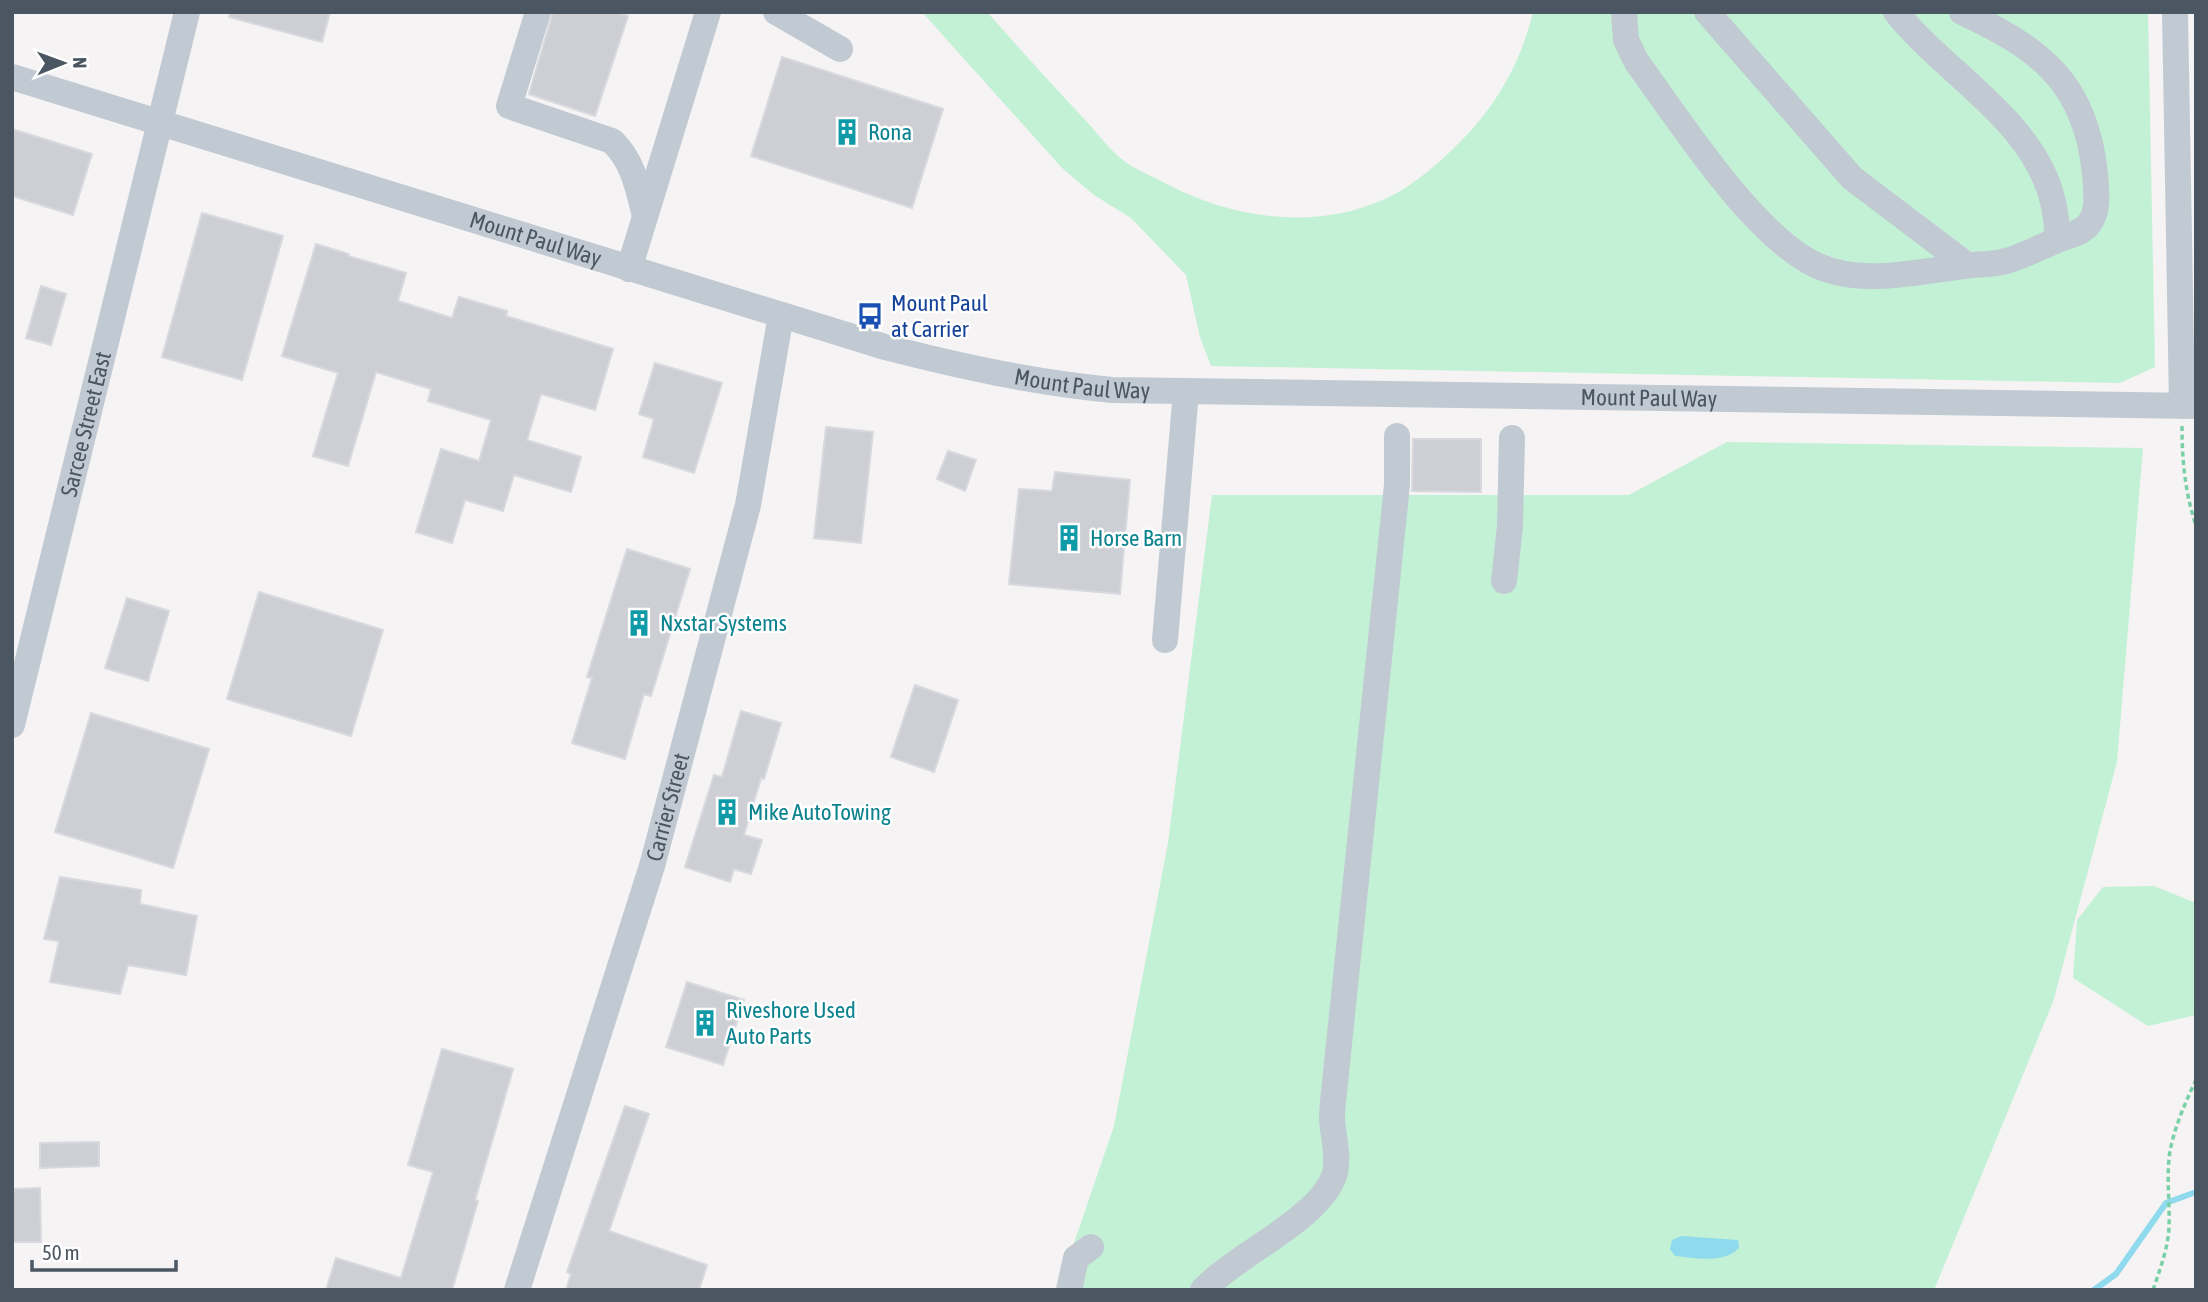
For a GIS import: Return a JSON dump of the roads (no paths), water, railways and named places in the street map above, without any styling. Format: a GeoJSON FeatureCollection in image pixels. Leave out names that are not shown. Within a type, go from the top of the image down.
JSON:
{"type":"FeatureCollection","features":[{"type":"Feature","properties":{"kind":"street","name":"Sarcee Street East"},"geometry":{"type":"LineString","coordinates":[[12,725],[187,12]]}},
{"type":"Feature","properties":{"kind":"street"},"geometry":{"type":"LineString","coordinates":[[538,12],[509,106],[612,141],[623,151],[634,173],[645,216]]}},
{"type":"Feature","properties":{"kind":"street"},"geometry":{"type":"LineString","coordinates":[[629,269],[708,12]]}},
{"type":"Feature","properties":{"kind":"street"},"geometry":{"type":"LineString","coordinates":[[776,12],[841,49]]}},
{"type":"Feature","properties":{"kind":"street"},"geometry":{"type":"LineString","coordinates":[[1624,12],[1626,40],[1636,61],[1737,195],[1779,239],[1807,260],[1825,269],[1867,276],[1893,276],[2004,262],[2079,232],[2093,217],[2097,197],[2094,169],[2087,128],[2073,95],[2033,51],[1999,29],[1962,12]]}},
{"type":"Feature","properties":{"kind":"street"},"geometry":{"type":"LineString","coordinates":[[1707,12],[1852,178],[1967,265]]}},
{"type":"Feature","properties":{"kind":"street"},"geometry":{"type":"LineString","coordinates":[[1896,12],[1931,51],[2004,117],[2021,137],[2036,161],[2053,200],[2058,239]]}},
{"type":"Feature","properties":{"kind":"street"},"geometry":{"type":"LineString","coordinates":[[2175,12],[2188,307],[2189,406]]}},
{"type":"Feature","properties":{"kind":"street","name":"Mount Paul Way"},"geometry":{"type":"LineString","coordinates":[[12,77],[885,347],[976,370],[1052,384],[1186,391],[2189,406]]}},
{"type":"Feature","properties":{"kind":"street","name":"Carrier Street"},"geometry":{"type":"LineString","coordinates":[[517,1290],[652,866],[748,505],[781,315]]}},
{"type":"Feature","properties":{"kind":"street"},"geometry":{"type":"LineString","coordinates":[[1165,640],[1186,391]]}},
{"type":"Feature","properties":{"kind":"street"},"geometry":{"type":"LineString","coordinates":[[1203,1290],[1218,1274],[1314,1207],[1329,1187],[1336,1170],[1332,1115],[1397,485],[1397,436]]}},
{"type":"Feature","properties":{"kind":"street"},"geometry":{"type":"LineString","coordinates":[[1504,581],[1510,526],[1512,438]]}},
{"type":"Feature","properties":{"kind":"street"},"geometry":{"type":"LineString","coordinates":[[1069,1290],[1076,1258],[1091,1247]]}},
{"type":"Feature","properties":{"kind":"water"},"geometry":{"type":"Polygon","coordinates":[[[1681,1236],[1738,1240],[1739,1248],[1717,1258],[1675,1256],[1670,1249],[1672,1240],[1681,1236]]]}},
{"type":"Feature","properties":{"kind":"waterway"},"geometry":{"type":"LineString","coordinates":[[2094,1290],[2116,1274],[2166,1203],[2196,1192]]}},
{"type":"Feature","properties":{"kind":"place","name":"Rona"},"geometry":{"type":"Point","coordinates":[847,132]}},
{"type":"Feature","properties":{"kind":"place","name":"Mount Paul at Carrier"},"geometry":{"type":"Point","coordinates":[870,316]}},
{"type":"Feature","properties":{"kind":"place","name":"Horse Barn"},"geometry":{"type":"Point","coordinates":[1069,538]}},
{"type":"Feature","properties":{"kind":"place","name":"Nxstar Systems"},"geometry":{"type":"Point","coordinates":[639,623]}},
{"type":"Feature","properties":{"kind":"place","name":"Mike AutoTowing"},"geometry":{"type":"Point","coordinates":[727,812]}},
{"type":"Feature","properties":{"kind":"place","name":"Riveshore Used Auto Parts"},"geometry":{"type":"Point","coordinates":[705,1023]}}]}
